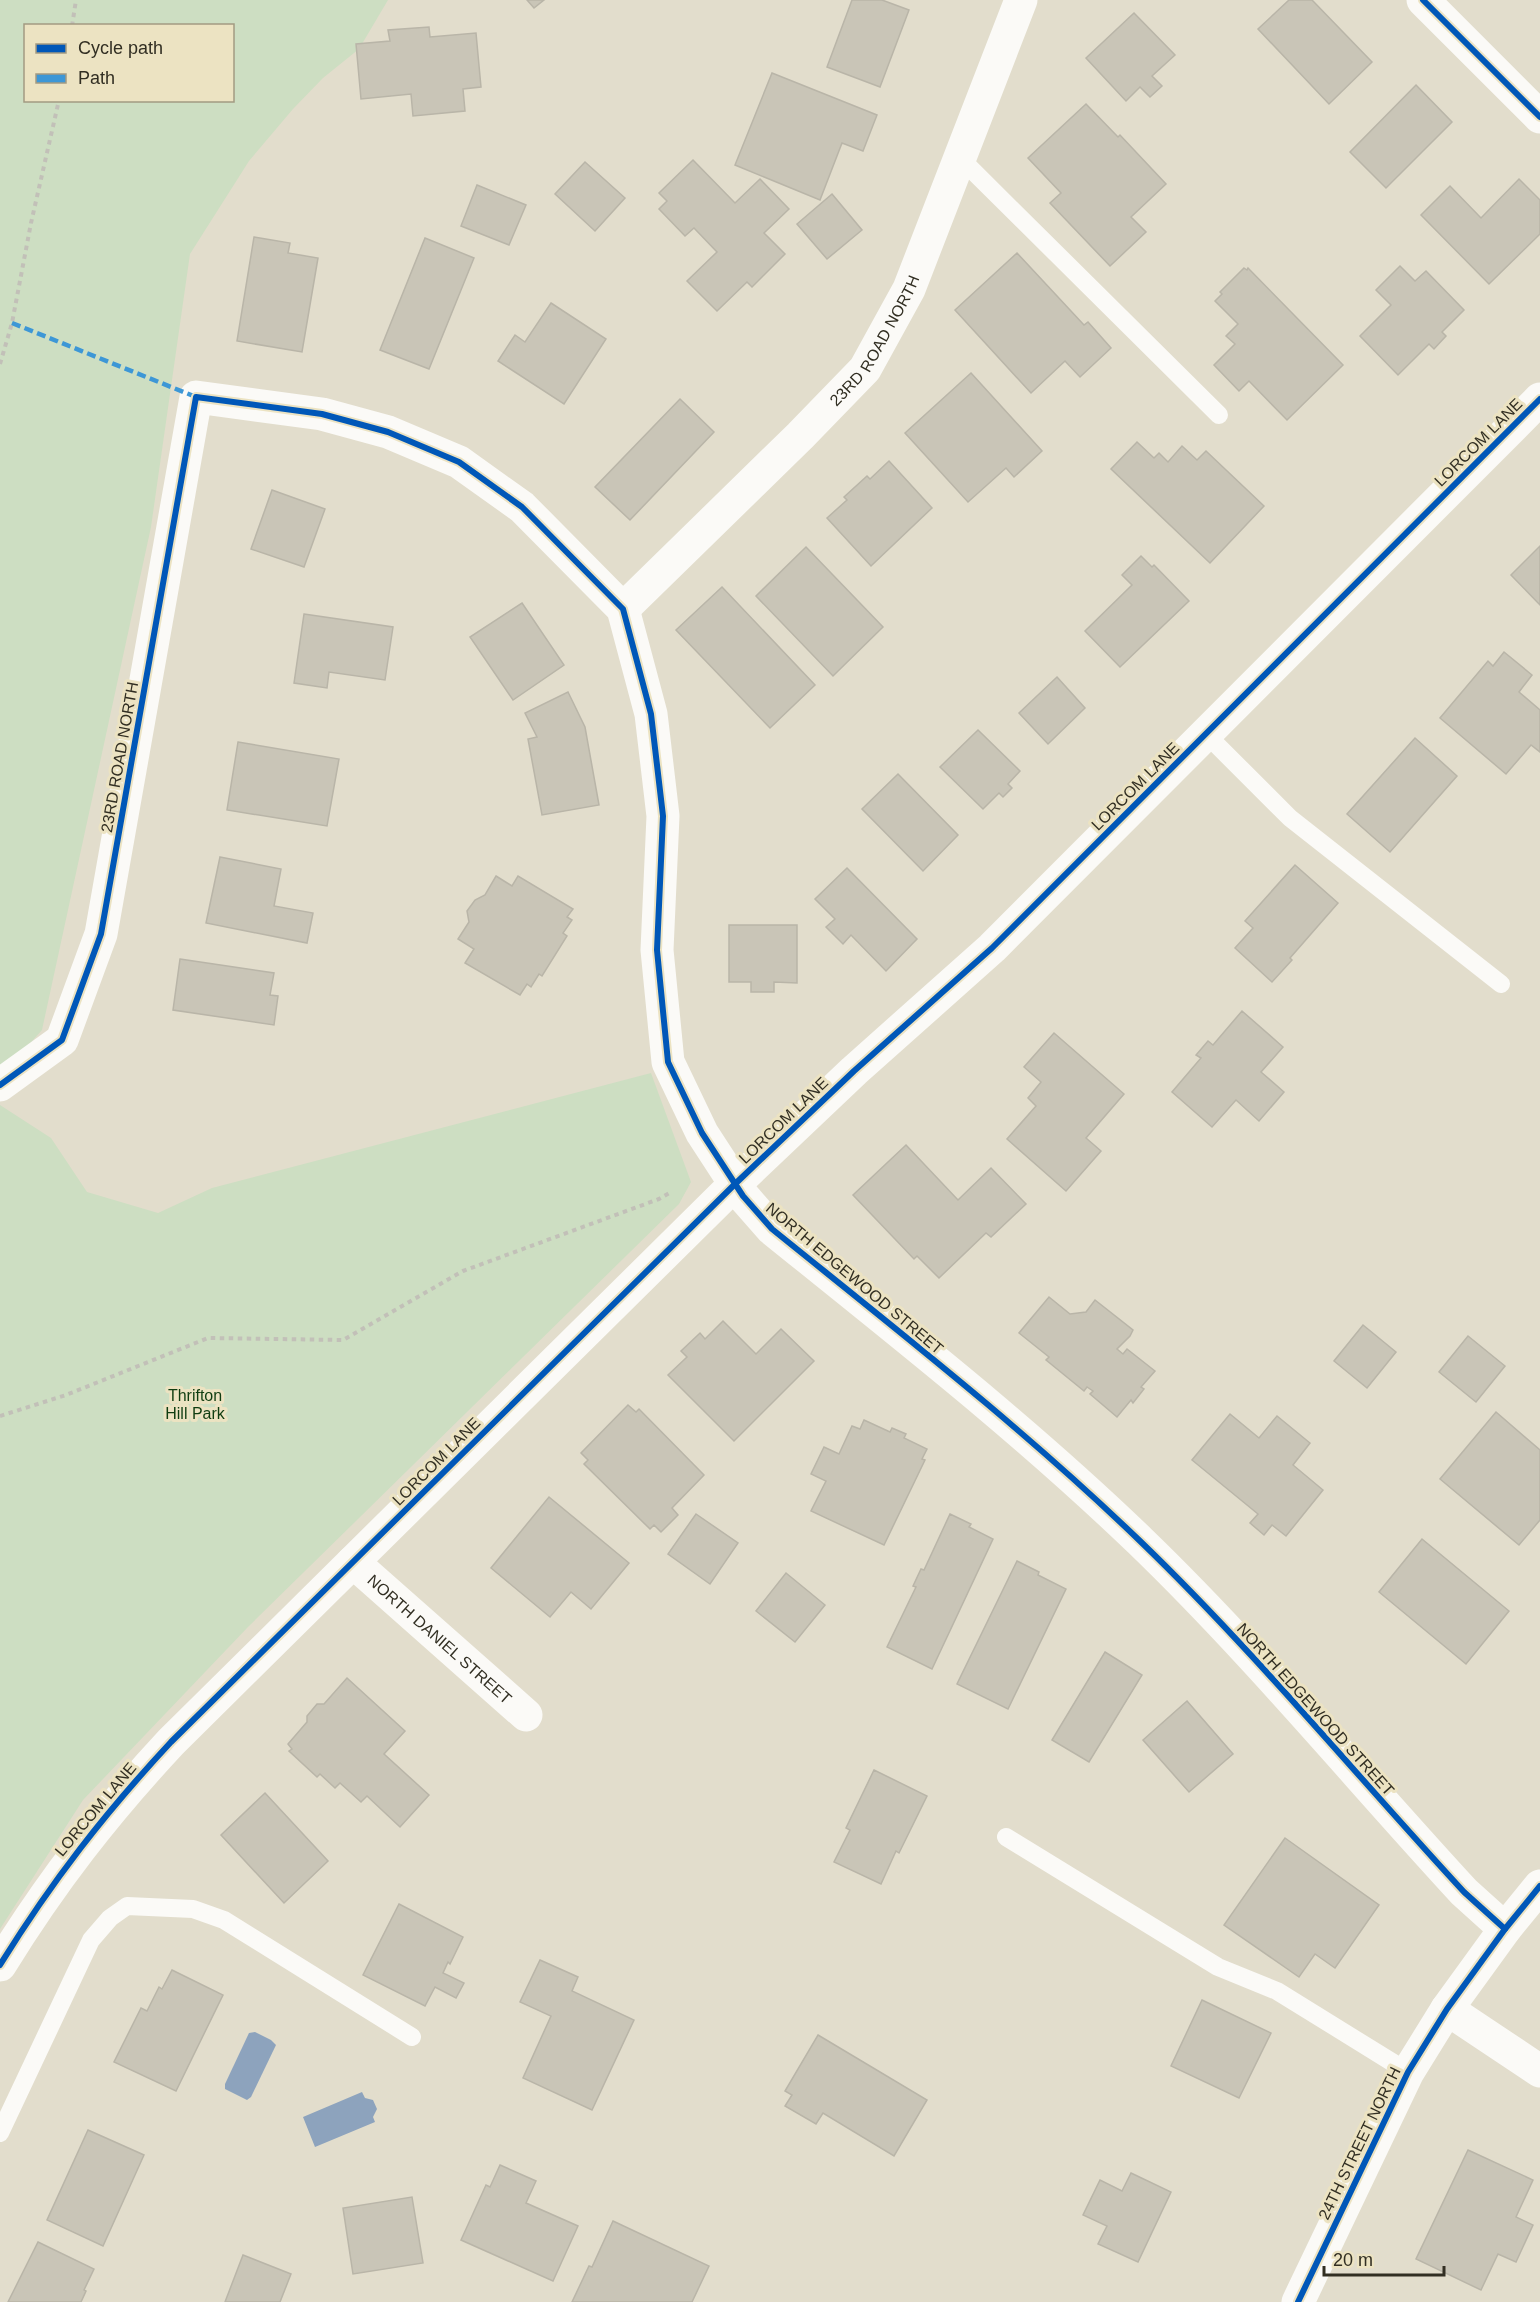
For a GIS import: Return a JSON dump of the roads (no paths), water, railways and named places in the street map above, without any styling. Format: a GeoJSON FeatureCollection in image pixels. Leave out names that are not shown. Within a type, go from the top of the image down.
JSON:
{"type":"FeatureCollection","features":[{"type":"Feature","properties":{"kind":"street","name":"23RD ROAD NORTH"},"geometry":{"type":"LineString","coordinates":[[622,609],[800,436],[865,369],[909,290],[1020,0]]}},
{"type":"Feature","properties":{"kind":"street"},"geometry":{"type":"LineString","coordinates":[[1422,0],[1540,117]]}},
{"type":"Feature","properties":{"kind":"street","name":"23RD ROAD NORTH"},"geometry":{"type":"LineString","coordinates":[[0,1085],[62,1040],[101,934],[196,397]]}},
{"type":"Feature","properties":{"kind":"street","name":"NORTH EDGEWOOD STREET"},"geometry":{"type":"LineString","coordinates":[[196,397],[322,414],[388,432],[459,462],[522,507],[622,609],[651,714],[663,816],[657,950],[668,1062],[702,1133],[735,1184],[751,1207],[771,1229],[993,1408],[1142,1543],[1232,1637],[1464,1892],[1505,1929]]}},
{"type":"Feature","properties":{"kind":"street","name":"LORCOM LANE"},"geometry":{"type":"LineString","coordinates":[[0,1965],[52,1884],[116,1802],[187,1726],[735,1184],[854,1071],[992,948],[1540,399]]}},
{"type":"Feature","properties":{"kind":"street","name":"NORTH DANIEL STREET"},"geometry":{"type":"LineString","coordinates":[[353,1562],[526,1715]]}},
{"type":"Feature","properties":{"kind":"street","name":"24TH STREET NORTH"},"geometry":{"type":"LineString","coordinates":[[1298,2302],[1408,2072],[1447,2009],[1505,1929],[1540,1886]]}},
{"type":"Feature","properties":{"kind":"street"},"geometry":{"type":"LineString","coordinates":[[1447,2009],[1540,2071]]}},
{"type":"Feature","properties":{"kind":"lane"},"geometry":{"type":"LineString","coordinates":[[961,159],[1219,415]]}},
{"type":"Feature","properties":{"kind":"lane"},"geometry":{"type":"LineString","coordinates":[[1206,734],[1290,818],[1501,984]]}},
{"type":"Feature","properties":{"kind":"lane"},"geometry":{"type":"LineString","coordinates":[[1006,1837],[1218,1967],[1277,1990],[1408,2072]]}},
{"type":"Feature","properties":{"kind":"lane"},"geometry":{"type":"LineString","coordinates":[[0,2133],[7,2098],[91,1940],[110,1918],[128,1906],[192,1909],[224,1920],[412,2037]]}},
{"type":"Feature","properties":{"kind":"water"},"geometry":{"type":"Polygon","coordinates":[[[255,2032],[276,2045],[251,2097],[247,2100],[225,2089],[225,2084],[249,2033],[255,2032]]]}},
{"type":"Feature","properties":{"kind":"water"},"geometry":{"type":"Polygon","coordinates":[[[362,2092],[365,2098],[373,2100],[377,2109],[373,2117],[375,2122],[315,2147],[303,2117],[362,2092]]]}},
{"type":"Feature","properties":{"kind":"park label","name":"Thrifton Hill Park"},"geometry":{"type":"Point","coordinates":[195,1404]}}]}
